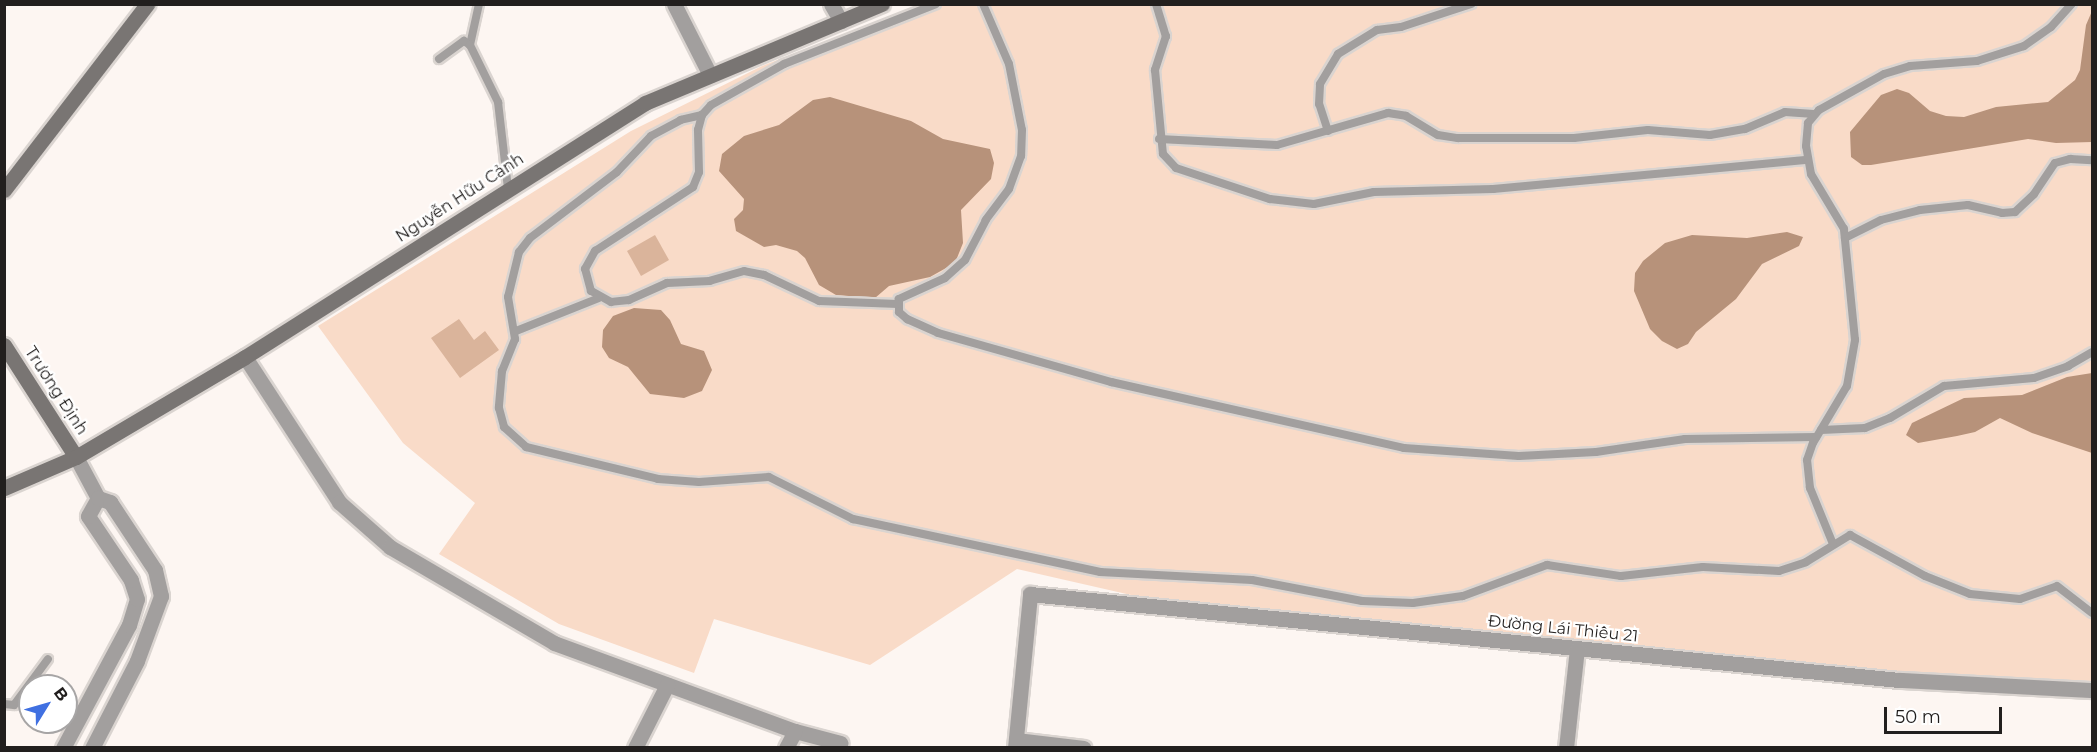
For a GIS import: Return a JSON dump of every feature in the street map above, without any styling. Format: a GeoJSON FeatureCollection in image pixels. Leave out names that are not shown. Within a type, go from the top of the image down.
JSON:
{"type":"FeatureCollection","features":[{"type":"Feature","properties":{"kind":"street"},"geometry":{"type":"LineString","coordinates":[[4,190],[147,4]]}},
{"type":"Feature","properties":{"kind":"street"},"geometry":{"type":"LineString","coordinates":[[674,4],[710,75]]}},
{"type":"Feature","properties":{"kind":"street"},"geometry":{"type":"LineString","coordinates":[[831,4],[841,21]]}},
{"type":"Feature","properties":{"kind":"street","name":"Nguyễn Hữu Cảnh"},"geometry":{"type":"LineString","coordinates":[[4,488],[76,457],[245,357],[620,117],[710,75],[882,4]]}},
{"type":"Feature","properties":{"kind":"street","name":"Trương Định"},"geometry":{"type":"LineString","coordinates":[[4,345],[76,457]]}},
{"type":"Feature","properties":{"kind":"street"},"geometry":{"type":"LineString","coordinates":[[245,357],[339,502],[390,547],[554,643],[795,731],[840,743]]}},
{"type":"Feature","properties":{"kind":"street"},"geometry":{"type":"LineString","coordinates":[[76,457],[98,498],[110,502],[155,570],[161,596],[137,661],[92,747]]}},
{"type":"Feature","properties":{"kind":"street"},"geometry":{"type":"LineString","coordinates":[[63,747],[129,625],[137,599],[131,580],[88,516],[98,498]]}},
{"type":"Feature","properties":{"kind":"street","name":"Đường Lái Thiêu 21"},"geometry":{"type":"LineString","coordinates":[[1015,744],[1030,594],[1900,680],[2092,690]]}},
{"type":"Feature","properties":{"kind":"street"},"geometry":{"type":"LineString","coordinates":[[1566,747],[1577,649]]}},
{"type":"Feature","properties":{"kind":"street"},"geometry":{"type":"LineString","coordinates":[[635,747],[667,685]]}},
{"type":"Feature","properties":{"kind":"street"},"geometry":{"type":"LineString","coordinates":[[786,747],[795,731]]}},
{"type":"Feature","properties":{"kind":"street"},"geometry":{"type":"LineString","coordinates":[[1015,744],[1084,747]]}},
{"type":"Feature","properties":{"kind":"lane"},"geometry":{"type":"LineString","coordinates":[[470,45],[479,4]]}},
{"type":"Feature","properties":{"kind":"lane"},"geometry":{"type":"LineString","coordinates":[[898,304],[808,299],[764,275],[744,271],[710,281],[667,283],[618,302],[599,298],[591,291],[585,277],[591,255],[693,188],[698,177],[697,139],[702,115],[711,105],[774,69],[936,4]]}},
{"type":"Feature","properties":{"kind":"lane"},"geometry":{"type":"LineString","coordinates":[[898,304],[906,293],[945,278],[958,269],[1009,189],[1018,169],[1022,142],[1018,102],[1002,45],[983,4]]}},
{"type":"Feature","properties":{"kind":"lane"},"geometry":{"type":"LineString","coordinates":[[1156,4],[1166,36],[1155,70],[1159,139],[1166,160],[1176,168],[1270,199],[1298,204],[1374,192],[1482,190],[1808,160]]}},
{"type":"Feature","properties":{"kind":"lane"},"geometry":{"type":"LineString","coordinates":[[1328,131],[1321,113],[1320,84],[1338,54],[1377,30],[1401,27],[1471,4]]}},
{"type":"Feature","properties":{"kind":"lane"},"geometry":{"type":"LineString","coordinates":[[1159,139],[1276,145],[1388,114],[1406,116],[1438,135],[1458,138],[1574,138],[1648,130],[1710,135],[1745,129],[1785,112],[1814,114],[1897,69],[1965,64],[2007,53],[2040,36],[2072,4]]}},
{"type":"Feature","properties":{"kind":"lane"},"geometry":{"type":"LineString","coordinates":[[439,58],[464,41],[470,45],[498,102],[508,189]]}},
{"type":"Feature","properties":{"kind":"lane"},"geometry":{"type":"LineString","coordinates":[[1814,114],[1806,135],[1808,160],[1816,187],[1841,223],[1845,238],[1854,356],[1841,401],[1818,434],[1807,460],[1807,479],[1833,544]]}},
{"type":"Feature","properties":{"kind":"lane"},"geometry":{"type":"LineString","coordinates":[[702,115],[681,120],[651,136],[617,172],[524,244],[508,297],[508,316],[516,331],[502,370],[499,414],[514,438],[534,451],[679,481],[769,477],[853,519],[1109,573],[1252,580],[1362,601],[1413,603],[1463,596],[1546,565],[1621,576],[1703,567],[1747,572],[1779,571],[1806,562],[1846,535],[1855,536],[1925,576],[1984,597],[2020,599],[2057,586],[2092,613]]}},
{"type":"Feature","properties":{"kind":"lane"},"geometry":{"type":"LineString","coordinates":[[1845,238],[1881,220],[1920,210],[1968,206],[2002,213],[2015,212],[2034,194],[2055,163],[2070,159],[2092,160]]}},
{"type":"Feature","properties":{"kind":"lane"},"geometry":{"type":"LineString","coordinates":[[516,331],[599,298]]}},
{"type":"Feature","properties":{"kind":"lane"},"geometry":{"type":"LineString","coordinates":[[898,304],[907,319],[945,335],[1183,400],[1404,448],[1538,456],[1696,439],[1818,434],[1865,428],[1890,418],[1944,386],[2034,378],[2068,366],[2092,352]]}},
{"type":"Feature","properties":{"kind":"lane"},"geometry":{"type":"LineString","coordinates":[[4,704],[14,705],[48,659]]}},
{"type":"Feature","properties":{"kind":"shaded area"},"geometry":{"type":"Polygon","coordinates":[[[918,5],[2092,5],[2092,681],[1899,674],[1131,595],[1017,569],[870,665],[714,619],[694,673],[559,624],[439,554],[475,503],[403,443],[318,326],[631,131],[762,66],[918,5]]]}},
{"type":"Feature","properties":{"kind":"shaded area"},"geometry":{"type":"Polygon","coordinates":[[[2092,11],[2092,142],[2056,143],[2028,139],[1871,165],[1862,165],[1851,157],[1850,132],[1881,95],[1897,89],[1909,93],[1930,111],[1946,116],[1964,117],[1996,107],[2048,102],[2075,80],[2080,70],[2086,25],[2092,11]]]}},
{"type":"Feature","properties":{"kind":"shaded area"},"geometry":{"type":"Polygon","coordinates":[[[830,97],[911,121],[943,139],[990,149],[994,163],[991,179],[961,210],[963,243],[955,263],[930,277],[889,286],[875,298],[836,295],[819,285],[805,258],[797,251],[776,245],[764,247],[736,231],[734,219],[743,210],[744,199],[719,171],[722,154],[744,136],[779,125],[813,100],[830,97]]]}},
{"type":"Feature","properties":{"kind":"shaded area"},"geometry":{"type":"Polygon","coordinates":[[[1787,232],[1803,237],[1799,246],[1762,264],[1736,299],[1696,332],[1688,344],[1677,349],[1662,341],[1650,329],[1634,291],[1635,273],[1643,261],[1665,243],[1692,235],[1747,238],[1787,232]]]}},
{"type":"Feature","properties":{"kind":"shaded area"},"geometry":{"type":"Polygon","coordinates":[[[634,308],[661,310],[670,320],[681,344],[704,351],[712,370],[702,391],[684,398],[650,394],[628,367],[609,358],[602,347],[603,330],[613,316],[634,308]]]}},
{"type":"Feature","properties":{"kind":"shaded area"},"geometry":{"type":"Polygon","coordinates":[[[2092,373],[2092,453],[2032,433],[2000,418],[1975,432],[1957,436],[1918,443],[1906,435],[1912,423],[1964,398],[2022,395],[2067,377],[2092,373]]]}},
{"type":"Feature","properties":{"kind":"building"},"geometry":{"type":"Polygon","coordinates":[[[655,235],[669,260],[641,276],[627,251],[655,235]]]}},
{"type":"Feature","properties":{"kind":"building"},"geometry":{"type":"Polygon","coordinates":[[[459,319],[474,340],[485,331],[499,350],[460,378],[431,338],[459,319]]]}}]}
